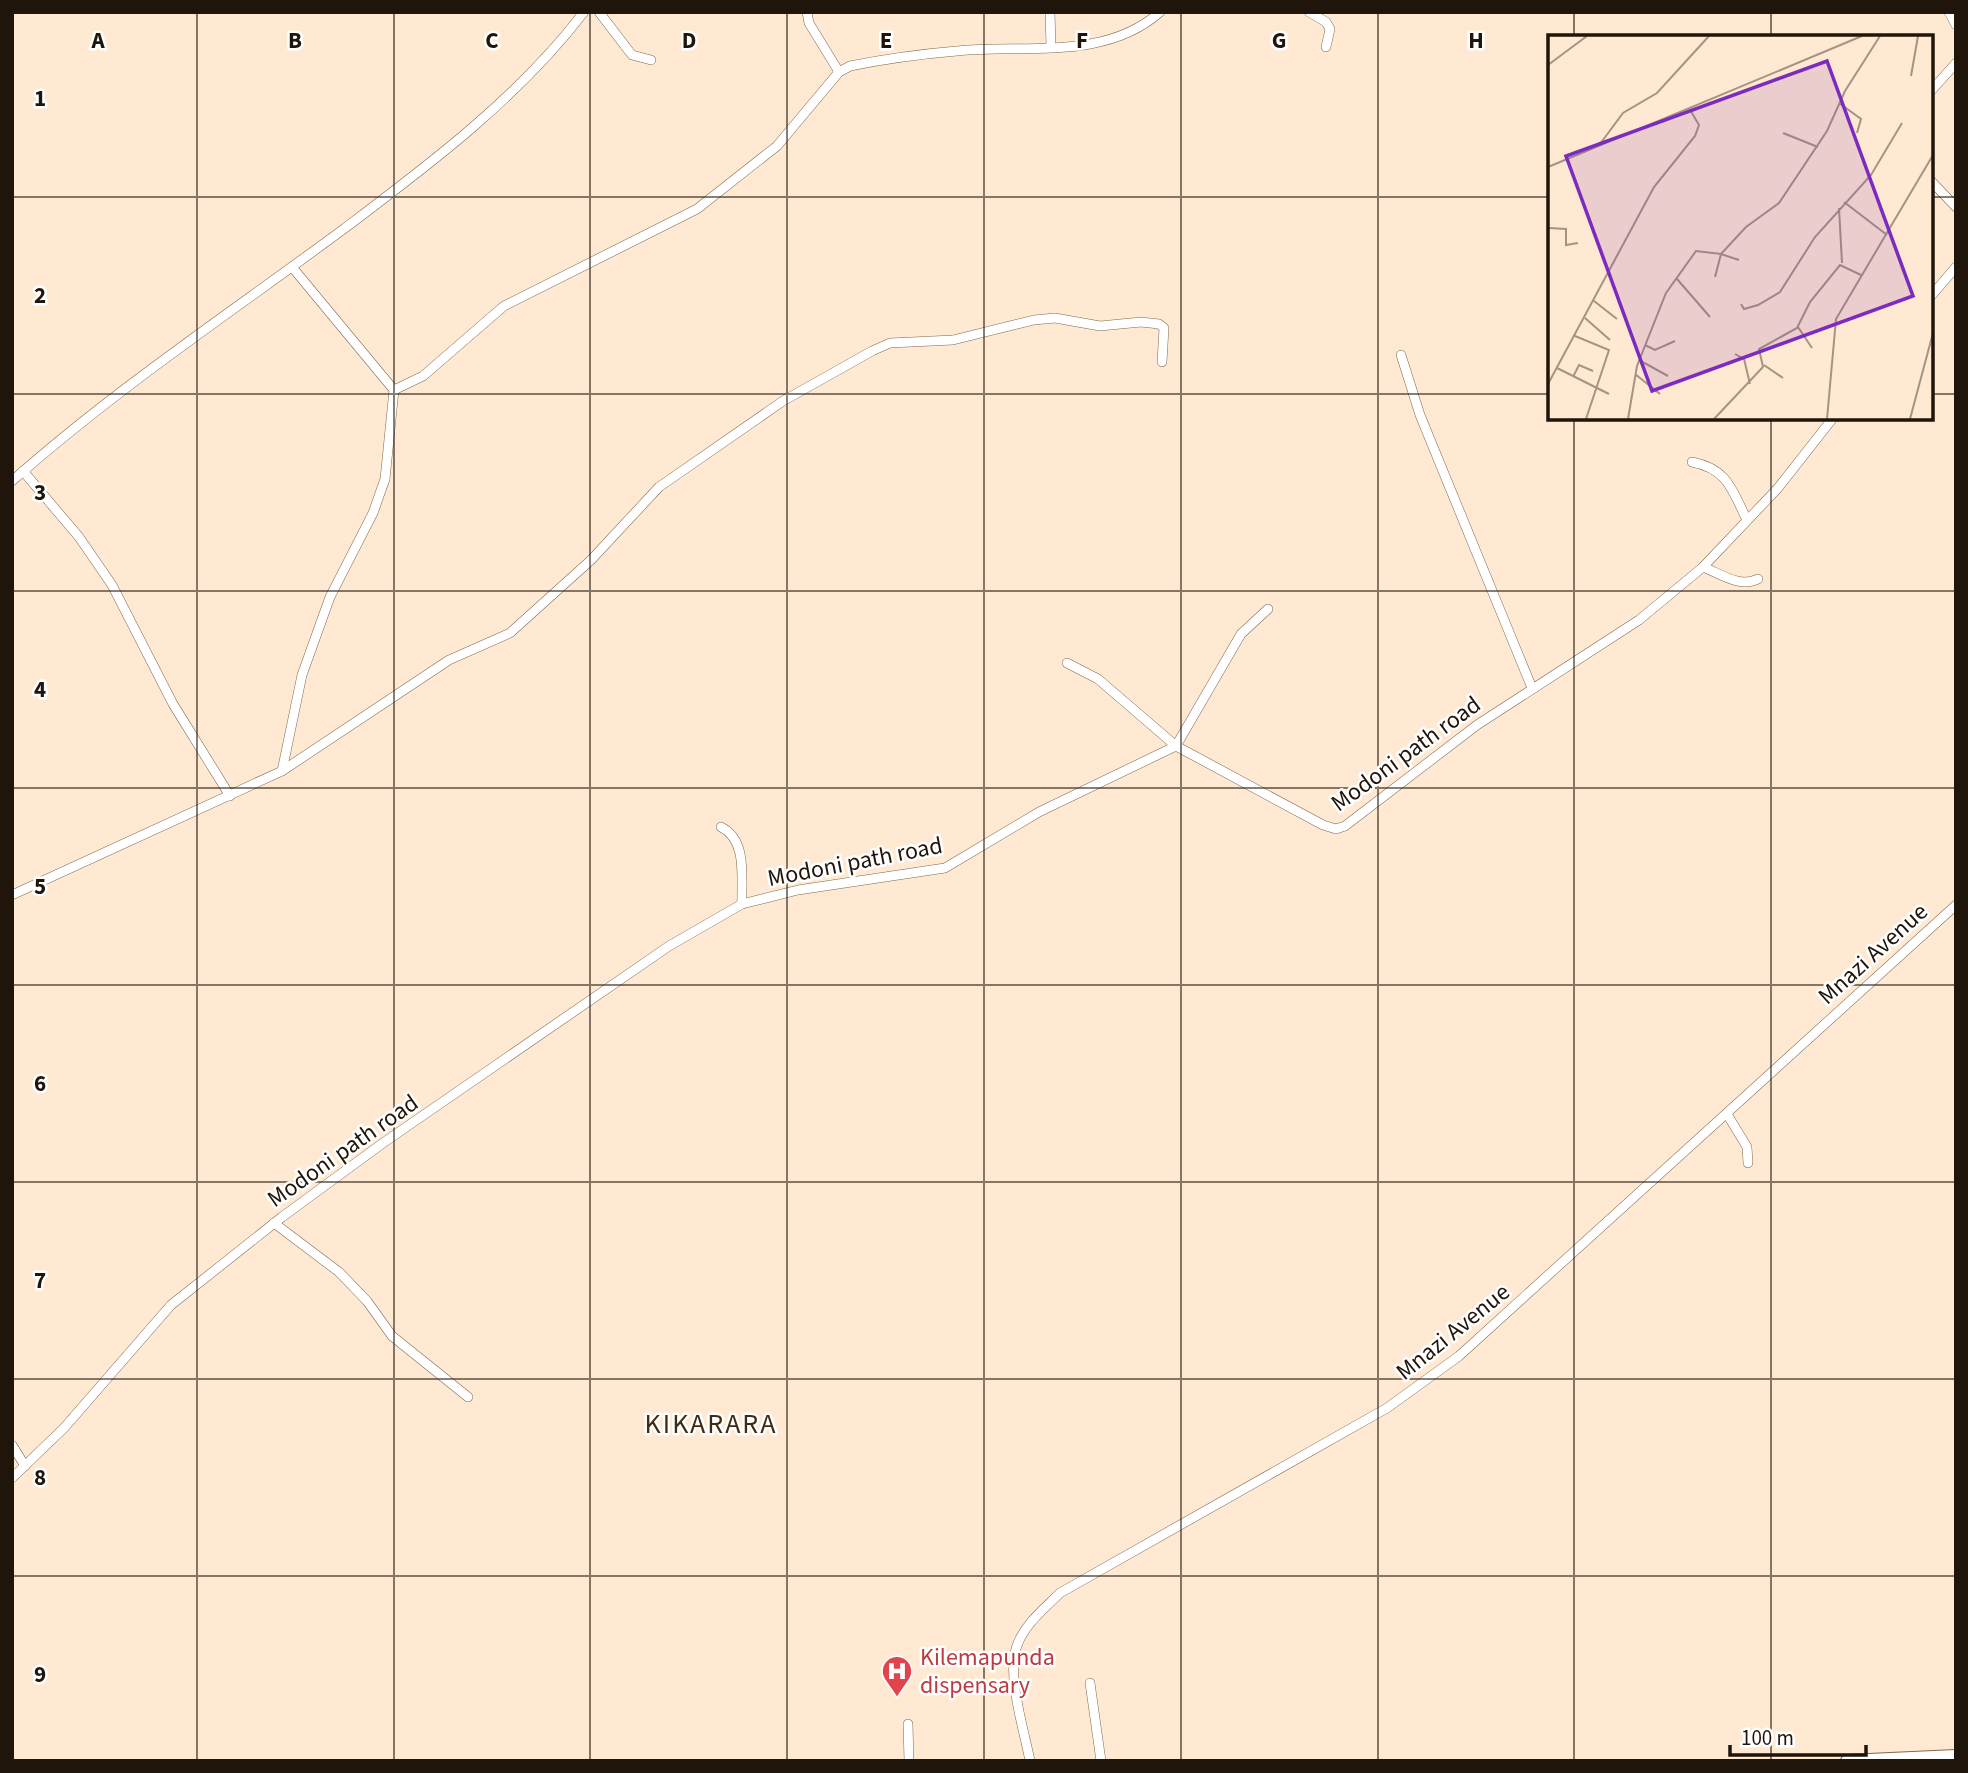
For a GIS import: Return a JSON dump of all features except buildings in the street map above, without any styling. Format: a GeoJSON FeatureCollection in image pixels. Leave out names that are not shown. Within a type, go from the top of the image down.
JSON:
{"type":"FeatureCollection","features":[{"type":"Feature","properties":{"kind":"street"},"geometry":{"type":"LineString","coordinates":[[12,481],[166,356],[414,176],[504,98],[566,36],[584,12]]}},
{"type":"Feature","properties":{"kind":"street"},"geometry":{"type":"LineString","coordinates":[[599,12],[632,55],[651,60]]}},
{"type":"Feature","properties":{"kind":"street"},"geometry":{"type":"LineString","coordinates":[[807,12],[809,23],[839,72]]}},
{"type":"Feature","properties":{"kind":"street"},"geometry":{"type":"LineString","coordinates":[[1050,12],[1051,47]]}},
{"type":"Feature","properties":{"kind":"street"},"geometry":{"type":"LineString","coordinates":[[394,390],[423,376],[504,306],[697,209],[778,146],[839,72],[873,62],[958,50],[1081,46],[1129,33],[1160,12]]}},
{"type":"Feature","properties":{"kind":"street"},"geometry":{"type":"LineString","coordinates":[[1309,12],[1326,22],[1330,29],[1326,47]]}},
{"type":"Feature","properties":{"kind":"street"},"geometry":{"type":"LineString","coordinates":[[1949,12],[1956,25]]}},
{"type":"Feature","properties":{"kind":"street"},"geometry":{"type":"LineString","coordinates":[[1933,89],[1956,63]]}},
{"type":"Feature","properties":{"kind":"street"},"geometry":{"type":"LineString","coordinates":[[1933,183],[1956,207]]}},
{"type":"Feature","properties":{"kind":"street"},"geometry":{"type":"LineString","coordinates":[[282,771],[302,675],[330,597],[373,513],[385,479],[394,390],[292,267]]}},
{"type":"Feature","properties":{"kind":"street"},"geometry":{"type":"LineString","coordinates":[[1933,294],[1956,267]]}},
{"type":"Feature","properties":{"kind":"street"},"geometry":{"type":"LineString","coordinates":[[12,895],[282,771],[449,660],[510,633],[591,560],[659,487],[783,401],[872,351],[890,343],[953,340],[1008,324],[1055,318],[1100,326],[1141,322],[1159,324],[1164,328],[1162,362]]}},
{"type":"Feature","properties":{"kind":"street"},"geometry":{"type":"LineString","coordinates":[[1401,355],[1420,415],[1532,688]]}},
{"type":"Feature","properties":{"kind":"street","name":"Modoni path road"},"geometry":{"type":"LineString","coordinates":[[12,1478],[64,1428],[171,1306],[274,1223],[383,1143],[669,946],[742,904],[798,890],[945,868],[1039,812],[1176,746],[1336,829],[1532,688],[1639,620],[1703,567],[1778,488],[1831,420]]}},
{"type":"Feature","properties":{"kind":"street"},"geometry":{"type":"LineString","coordinates":[[1692,462],[1710,466],[1720,472],[1747,520]]}},
{"type":"Feature","properties":{"kind":"street"},"geometry":{"type":"LineString","coordinates":[[23,471],[79,537],[112,585],[173,704],[230,796]]}},
{"type":"Feature","properties":{"kind":"street"},"geometry":{"type":"LineString","coordinates":[[1703,567],[1748,584],[1758,579]]}},
{"type":"Feature","properties":{"kind":"street"},"geometry":{"type":"LineString","coordinates":[[1067,663],[1098,679],[1176,746],[1234,643],[1268,609]]}},
{"type":"Feature","properties":{"kind":"street"},"geometry":{"type":"LineString","coordinates":[[721,827],[731,832],[738,843],[742,904]]}},
{"type":"Feature","properties":{"kind":"street","name":"Mnazi Avenue"},"geometry":{"type":"LineString","coordinates":[[1030,1761],[1013,1657],[1022,1634],[1060,1593],[1387,1408],[1418,1385],[1499,1322],[1956,905]]}},
{"type":"Feature","properties":{"kind":"street"},"geometry":{"type":"LineString","coordinates":[[1727,1114],[1747,1147],[1748,1163]]}},
{"type":"Feature","properties":{"kind":"street"},"geometry":{"type":"LineString","coordinates":[[274,1223],[339,1272],[367,1301],[392,1336],[468,1397]]}},
{"type":"Feature","properties":{"kind":"street"},"geometry":{"type":"LineString","coordinates":[[12,1445],[25,1466]]}},
{"type":"Feature","properties":{"kind":"street"},"geometry":{"type":"LineString","coordinates":[[1090,1683],[1101,1761]]}},
{"type":"Feature","properties":{"kind":"street"},"geometry":{"type":"LineString","coordinates":[[908,1724],[909,1761]]}},
{"type":"Feature","properties":{"kind":"street"},"geometry":{"type":"LineString","coordinates":[[1847,1761],[1956,1756]]}},
{"type":"Feature","properties":{"kind":"place","name":"Kilemapunda dispensary"},"geometry":{"type":"Point","coordinates":[897,1698]}},
{"type":"Feature","properties":{"kind":"district","name":"KIKARARA"},"geometry":{"type":"Point","coordinates":[711,1424]}}]}
